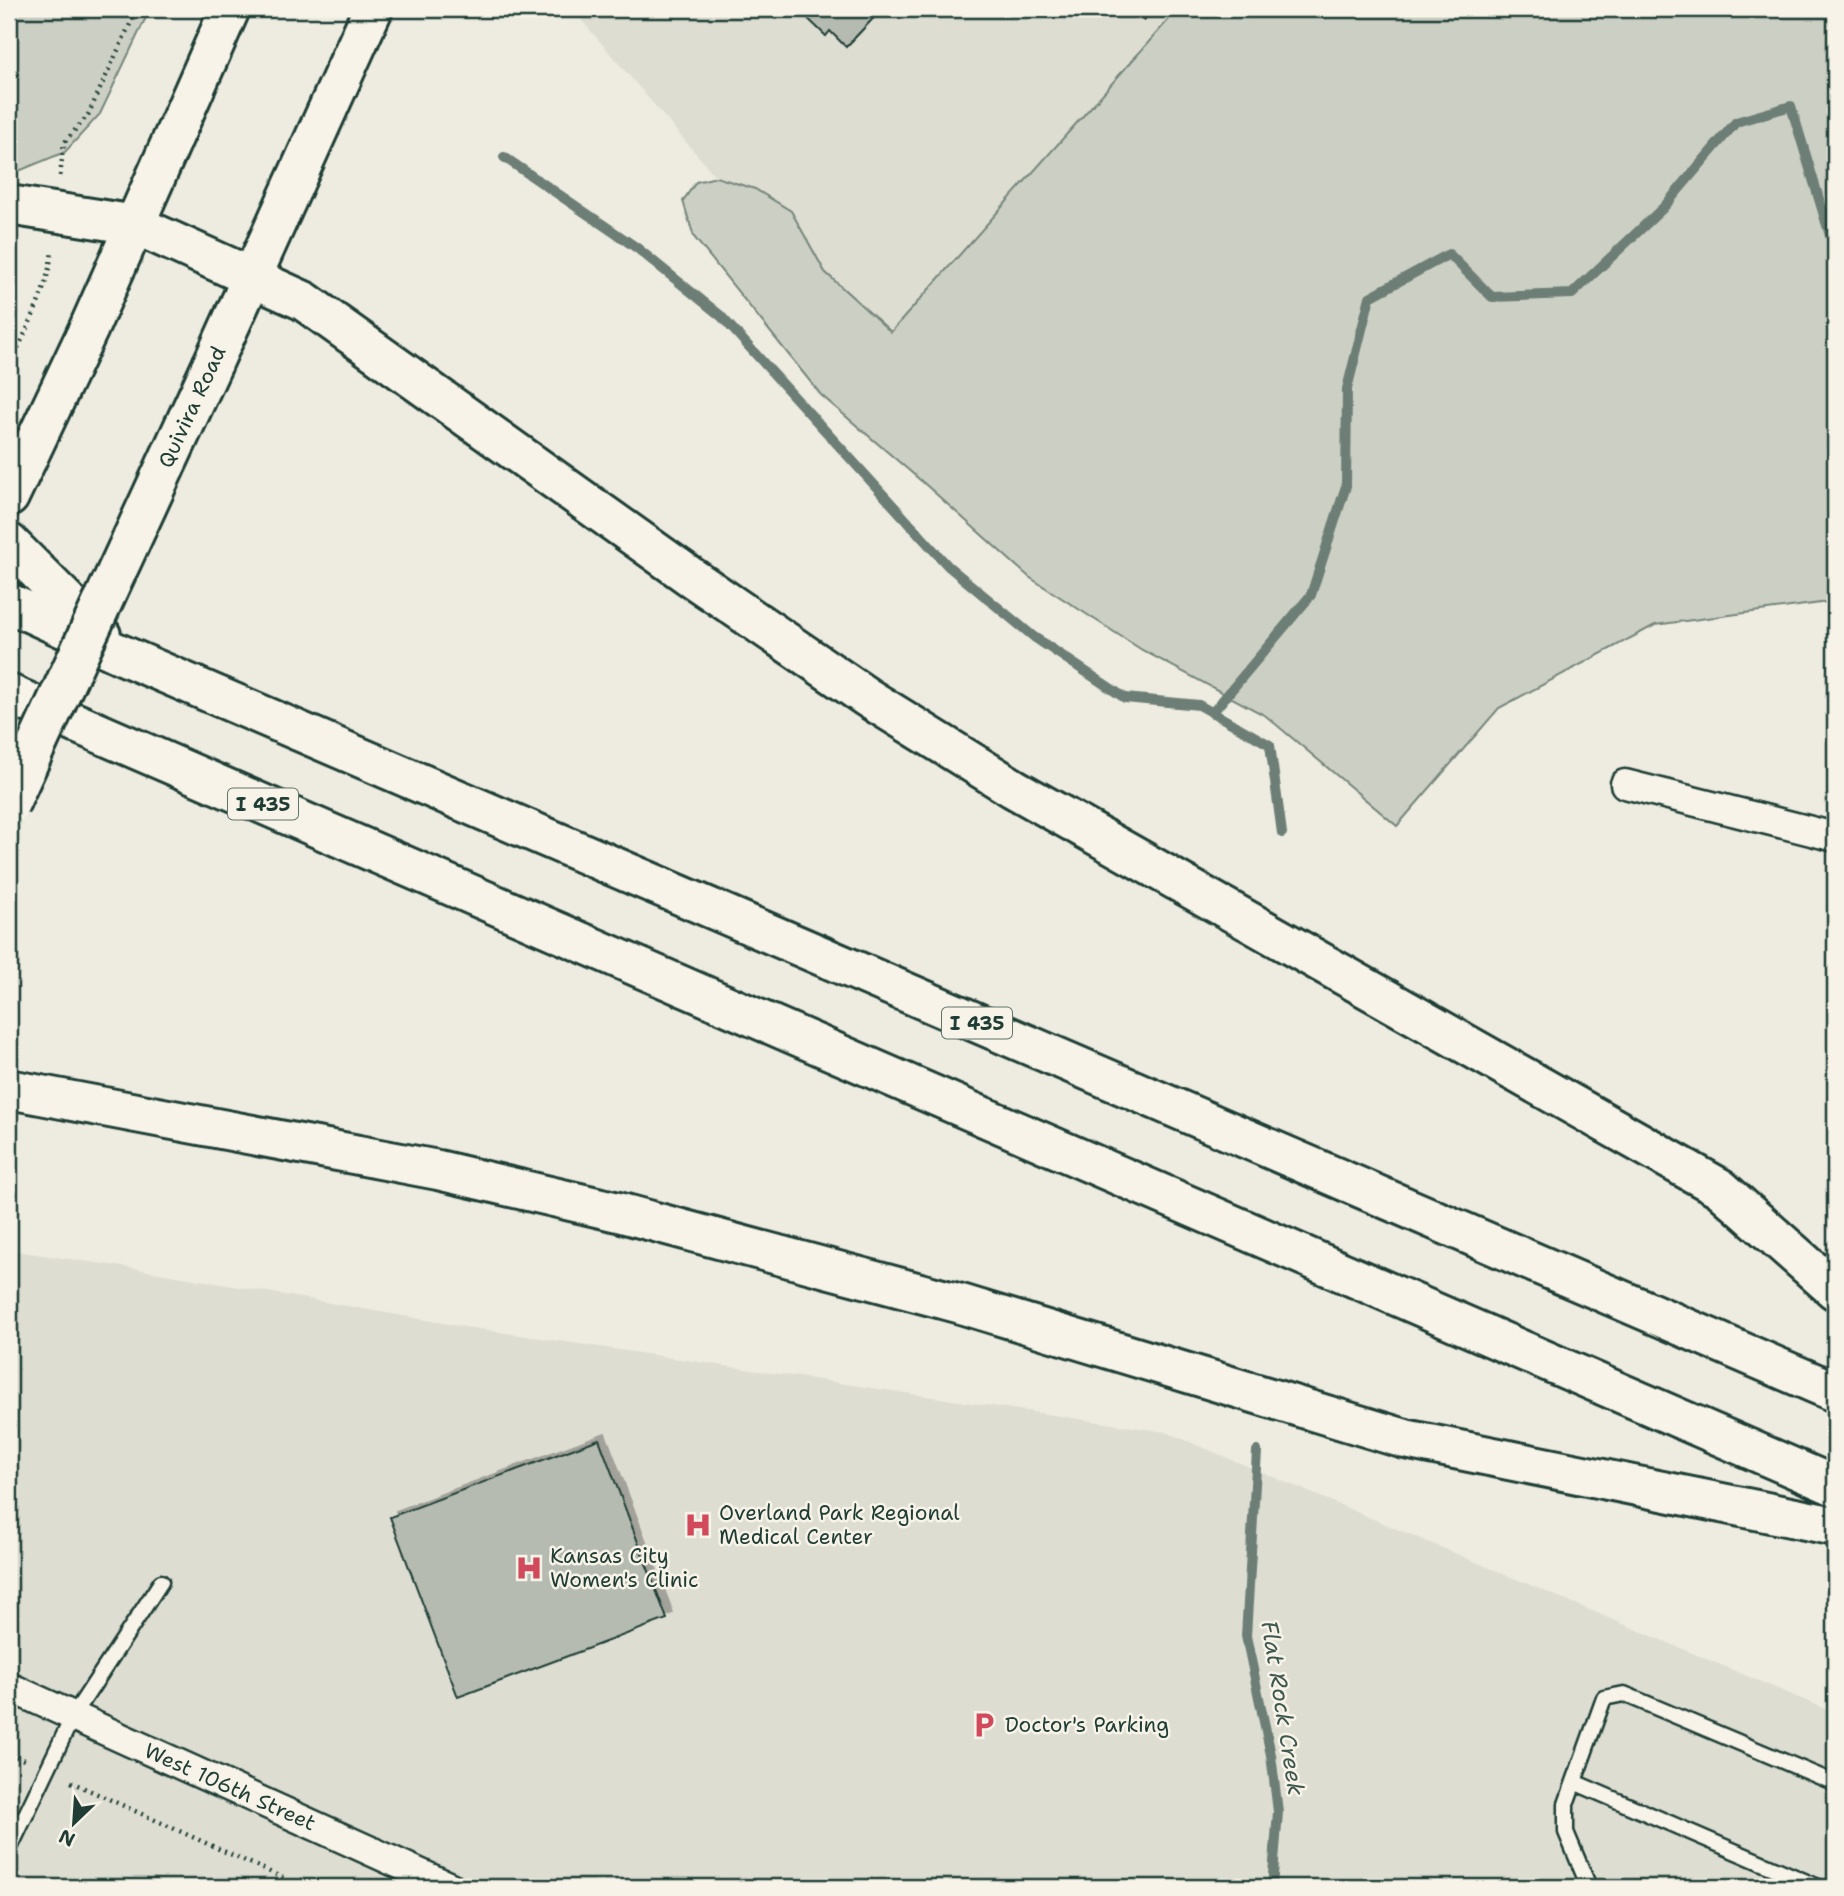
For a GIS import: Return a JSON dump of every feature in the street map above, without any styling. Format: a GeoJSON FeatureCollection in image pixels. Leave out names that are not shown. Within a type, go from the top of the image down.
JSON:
{"type":"FeatureCollection","features":[{"type":"Feature","properties":{"kind":"main road"},"geometry":{"type":"LineString","coordinates":[[9,498],[136,225],[230,9]]}},
{"type":"Feature","properties":{"kind":"main road","name":"Quivira Road"},"geometry":{"type":"LineString","coordinates":[[9,805],[373,9]]}},
{"type":"Feature","properties":{"kind":"main road"},"geometry":{"type":"LineString","coordinates":[[9,205],[136,225],[304,301],[691,577],[868,698],[1013,788],[1720,1188],[1835,1290]]}},
{"type":"Feature","properties":{"kind":"main road"},"geometry":{"type":"LineString","coordinates":[[9,543],[120,654]]}},
{"type":"Feature","properties":{"kind":"main road","name":"I 435"},"geometry":{"type":"LineString","coordinates":[[9,603],[120,654],[1835,1392]]}},
{"type":"Feature","properties":{"kind":"main road","name":"I 435"},"geometry":{"type":"LineString","coordinates":[[9,694],[1835,1486]]}},
{"type":"Feature","properties":{"kind":"main road"},"geometry":{"type":"LineString","coordinates":[[9,1089],[438,1171],[618,1212],[961,1304],[1405,1439],[1835,1527]]}},
{"type":"Feature","properties":{"kind":"street"},"geometry":{"type":"LineString","coordinates":[[1625,784],[1835,836]]}},
{"type":"Feature","properties":{"kind":"street","name":"West 106th Street"},"geometry":{"type":"LineString","coordinates":[[9,1687],[450,1887]]}},
{"type":"Feature","properties":{"kind":"lane"},"geometry":{"type":"LineString","coordinates":[[9,1850],[73,1716],[161,1582]]}},
{"type":"Feature","properties":{"kind":"lane"},"geometry":{"type":"LineString","coordinates":[[1589,1887],[1566,1832],[1566,1804],[1604,1698],[1624,1694],[1835,1783]]}},
{"type":"Feature","properties":{"kind":"lane"},"geometry":{"type":"LineString","coordinates":[[1574,1782],[1818,1887]]}},
{"type":"Feature","properties":{"kind":"path"},"geometry":{"type":"LineString","coordinates":[[63,154],[64,143],[88,116],[137,9]]}},
{"type":"Feature","properties":{"kind":"path"},"geometry":{"type":"LineString","coordinates":[[9,368],[39,302],[49,272],[52,249]]}},
{"type":"Feature","properties":{"kind":"path"},"geometry":{"type":"LineString","coordinates":[[71,1782],[303,1887]]}},
{"type":"Feature","properties":{"kind":"shaded area"},"geometry":{"type":"Polygon","coordinates":[[[9,9],[150,9],[100,114],[65,152],[9,175],[9,9]]]}},
{"type":"Feature","properties":{"kind":"shaded area"},"geometry":{"type":"Polygon","coordinates":[[[572,9],[1178,9],[891,332],[825,272],[791,211],[755,189],[716,177],[572,9]]]}},
{"type":"Feature","properties":{"kind":"shaded area"},"geometry":{"type":"Polygon","coordinates":[[[1178,9],[1835,9],[1835,601],[1655,625],[1499,708],[1397,826],[1266,716],[1142,650],[1029,577],[821,395],[694,237],[683,201],[696,182],[716,177],[755,189],[791,211],[825,272],[891,332],[1178,9]]]}},
{"type":"Feature","properties":{"kind":"shaded area","name":"Overland Park Regional Medical Center"},"geometry":{"type":"Polygon","coordinates":[[[9,1250],[137,1269],[466,1327],[1166,1432],[1835,1713],[1835,1887],[9,1887],[9,1250]]]}},
{"type":"Feature","properties":{"kind":"building"},"geometry":{"type":"Polygon","coordinates":[[[798,9],[882,9],[846,47],[830,31],[826,36],[798,9]]]}},
{"type":"Feature","properties":{"kind":"building"},"geometry":{"type":"Polygon","coordinates":[[[1131,9],[1154,9],[1144,20],[1131,9]]]}},
{"type":"Feature","properties":{"kind":"building","name":"Kansas City Women's Clinic"},"geometry":{"type":"Polygon","coordinates":[[[599,1439],[667,1619],[458,1697],[390,1517],[599,1439]]]}},
{"type":"Feature","properties":{"kind":"waterway"},"geometry":{"type":"LineString","coordinates":[[1212,713],[1311,595],[1346,486],[1347,389],[1370,297],[1449,254],[1492,297],[1572,294],[1663,208],[1736,122],[1791,106],[1835,252]]}},
{"type":"Feature","properties":{"kind":"waterway"},"geometry":{"type":"LineString","coordinates":[[504,157],[637,248],[721,316],[948,566],[1034,637],[1125,698],[1199,705],[1270,745],[1282,833]]}},
{"type":"Feature","properties":{"kind":"waterway","name":"Flat Rock Creek"},"geometry":{"type":"LineString","coordinates":[[1257,1451],[1246,1636],[1271,1755],[1278,1812],[1272,1887]]}},
{"type":"Feature","properties":{"kind":"place","name":"Overland Park Regional Medical Center"},"geometry":{"type":"Point","coordinates":[698,1525]}},
{"type":"Feature","properties":{"kind":"place","name":"Kansas City Women's Clinic"},"geometry":{"type":"Point","coordinates":[529,1568]}},
{"type":"Feature","properties":{"kind":"place","name":"Doctor's Parking"},"geometry":{"type":"Point","coordinates":[984,1725]}}]}
